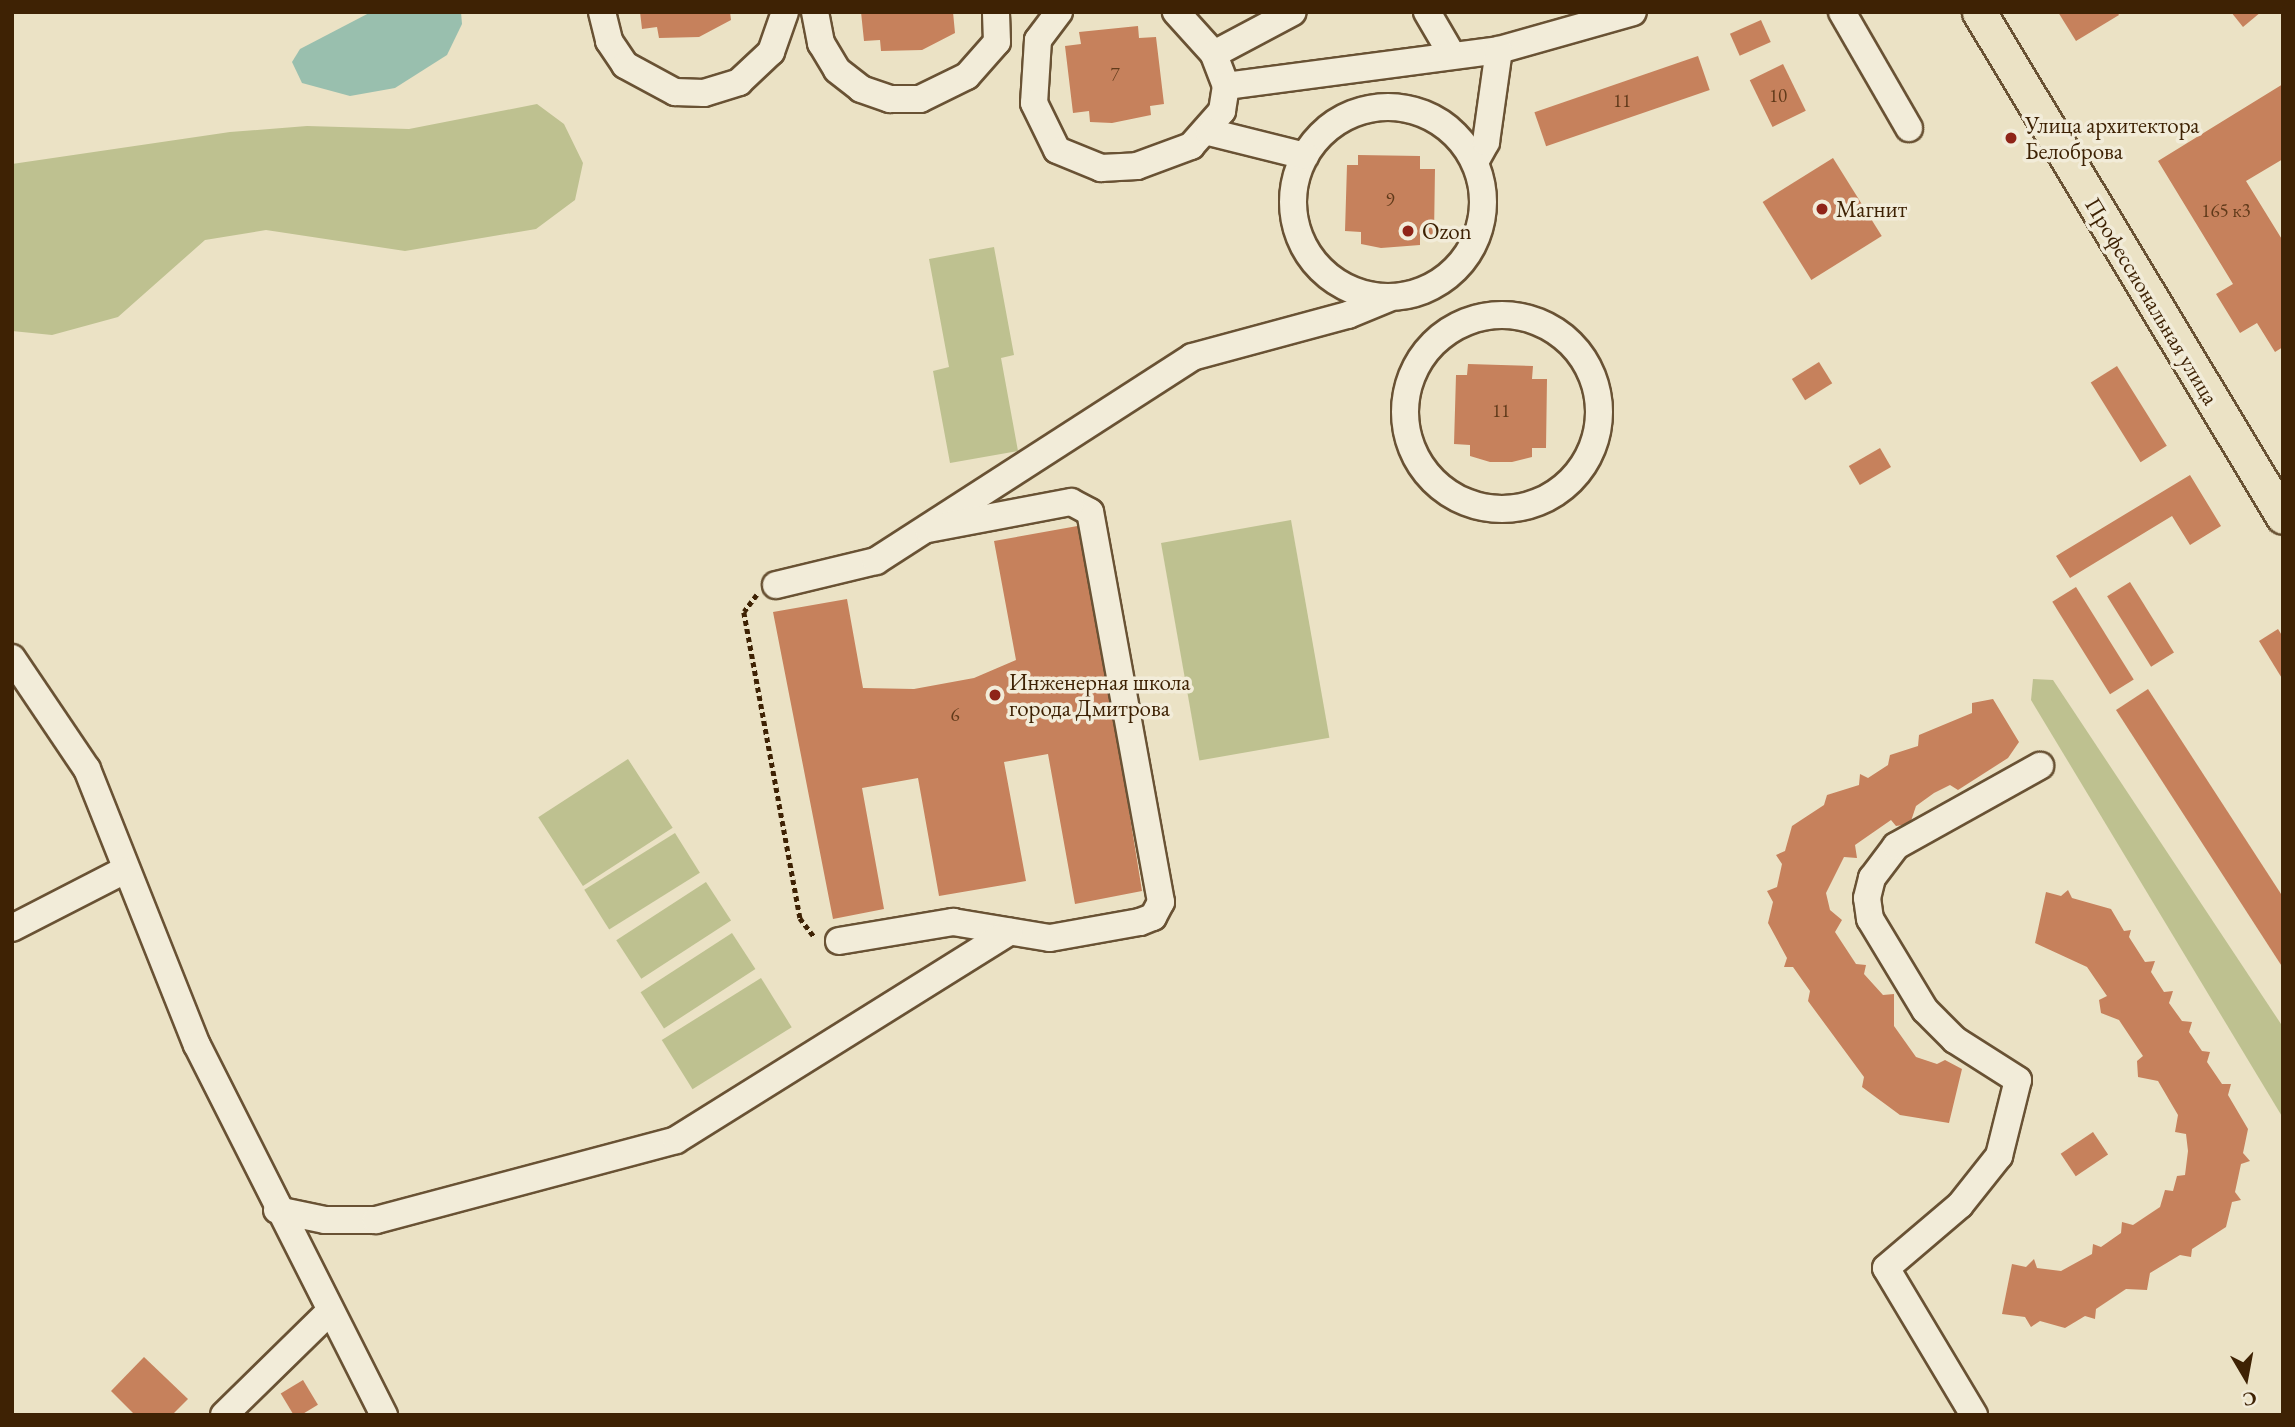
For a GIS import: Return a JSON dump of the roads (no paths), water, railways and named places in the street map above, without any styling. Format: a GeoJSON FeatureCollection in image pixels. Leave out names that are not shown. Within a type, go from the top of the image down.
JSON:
{"type":"FeatureCollection","features":[{"type":"Feature","properties":{"kind":"main road","name":"Профессиональная улица"},"geometry":{"type":"LineString","coordinates":[[1979,12],[2283,517]]}},
{"type":"Feature","properties":{"kind":"street"},"geometry":{"type":"LineString","coordinates":[[602,12],[609,41],[625,65],[675,92],[705,93],[739,82],[771,52],[785,13],[814,12],[821,43],[837,70],[861,89],[890,99],[920,99],[952,88],[997,41],[996,12]]}},
{"type":"Feature","properties":{"kind":"street"},"geometry":{"type":"LineString","coordinates":[[1059,12],[1035,56],[1034,103],[1044,129],[1057,150],[1077,163],[1137,166],[1191,146],[1209,132],[1226,86],[1214,54],[1176,12]]}},
{"type":"Feature","properties":{"kind":"street"},"geometry":{"type":"LineString","coordinates":[[1214,54],[1293,12]]}},
{"type":"Feature","properties":{"kind":"street"},"geometry":{"type":"LineString","coordinates":[[1427,12],[1451,54]]}},
{"type":"Feature","properties":{"kind":"street"},"geometry":{"type":"LineString","coordinates":[[1226,86],[1451,54],[1499,50],[1633,12]]}},
{"type":"Feature","properties":{"kind":"street"},"geometry":{"type":"LineString","coordinates":[[1842,12],[1909,128]]}},
{"type":"Feature","properties":{"kind":"street"},"geometry":{"type":"LineString","coordinates":[[997,41],[1035,56]]}},
{"type":"Feature","properties":{"kind":"street"},"geometry":{"type":"LineString","coordinates":[[1475,162],[1486,142],[1499,50]]}},
{"type":"Feature","properties":{"kind":"street"},"geometry":{"type":"LineString","coordinates":[[776,585],[863,566],[928,529],[1192,357],[1348,316],[1388,298],[1433,287],[1461,264],[1477,239],[1484,193],[1475,162],[1454,132],[1422,112],[1377,107],[1337,121],[1305,156],[1292,207],[1302,246],[1323,273],[1350,290],[1388,298]]}},
{"type":"Feature","properties":{"kind":"street"},"geometry":{"type":"LineString","coordinates":[[1209,132],[1305,156]]}},
{"type":"Feature","properties":{"kind":"street"},"geometry":{"type":"LineString","coordinates":[[1433,287],[1451,330]]}},
{"type":"Feature","properties":{"kind":"street"},"geometry":{"type":"LineString","coordinates":[[1486,314],[1521,315],[1558,330],[1590,365],[1601,403],[1595,447],[1566,487],[1516,510],[1481,508],[1451,496],[1425,473],[1404,424],[1410,376],[1433,341],[1451,330],[1486,314]]}},
{"type":"Feature","properties":{"kind":"street"},"geometry":{"type":"LineString","coordinates":[[839,941],[941,923],[1050,938],[1140,922],[1153,917],[1161,902],[1092,518],[1086,507],[1071,502],[928,529]]}},
{"type":"Feature","properties":{"kind":"street"},"geometry":{"type":"LineString","coordinates":[[12,658],[87,769],[124,871],[277,1210],[384,1415]]}},
{"type":"Feature","properties":{"kind":"street"},"geometry":{"type":"LineString","coordinates":[[1974,1415],[1886,1268],[1960,1205],[1999,1156],[2018,1080],[1955,1040],[1925,1010],[1870,919],[1867,898],[1871,878],[1896,846],[2040,766]]}},
{"type":"Feature","properties":{"kind":"street"},"geometry":{"type":"LineString","coordinates":[[12,928],[124,871]]}},
{"type":"Feature","properties":{"kind":"street"},"geometry":{"type":"LineString","coordinates":[[277,1210],[325,1220],[376,1220],[676,1140],[1009,932]]}},
{"type":"Feature","properties":{"kind":"street"},"geometry":{"type":"LineString","coordinates":[[224,1415],[329,1312]]}},
{"type":"Feature","properties":{"kind":"place","name":"Улица архитектора Белоброва"},"geometry":{"type":"Point","coordinates":[2011,138]}},
{"type":"Feature","properties":{"kind":"place","name":"Магнит"},"geometry":{"type":"Point","coordinates":[1822,209]}},
{"type":"Feature","properties":{"kind":"place","name":"Ozon"},"geometry":{"type":"Point","coordinates":[1408,231]}},
{"type":"Feature","properties":{"kind":"place","name":"Инженерная школа города Дмитрова"},"geometry":{"type":"Point","coordinates":[995,695]}}]}
